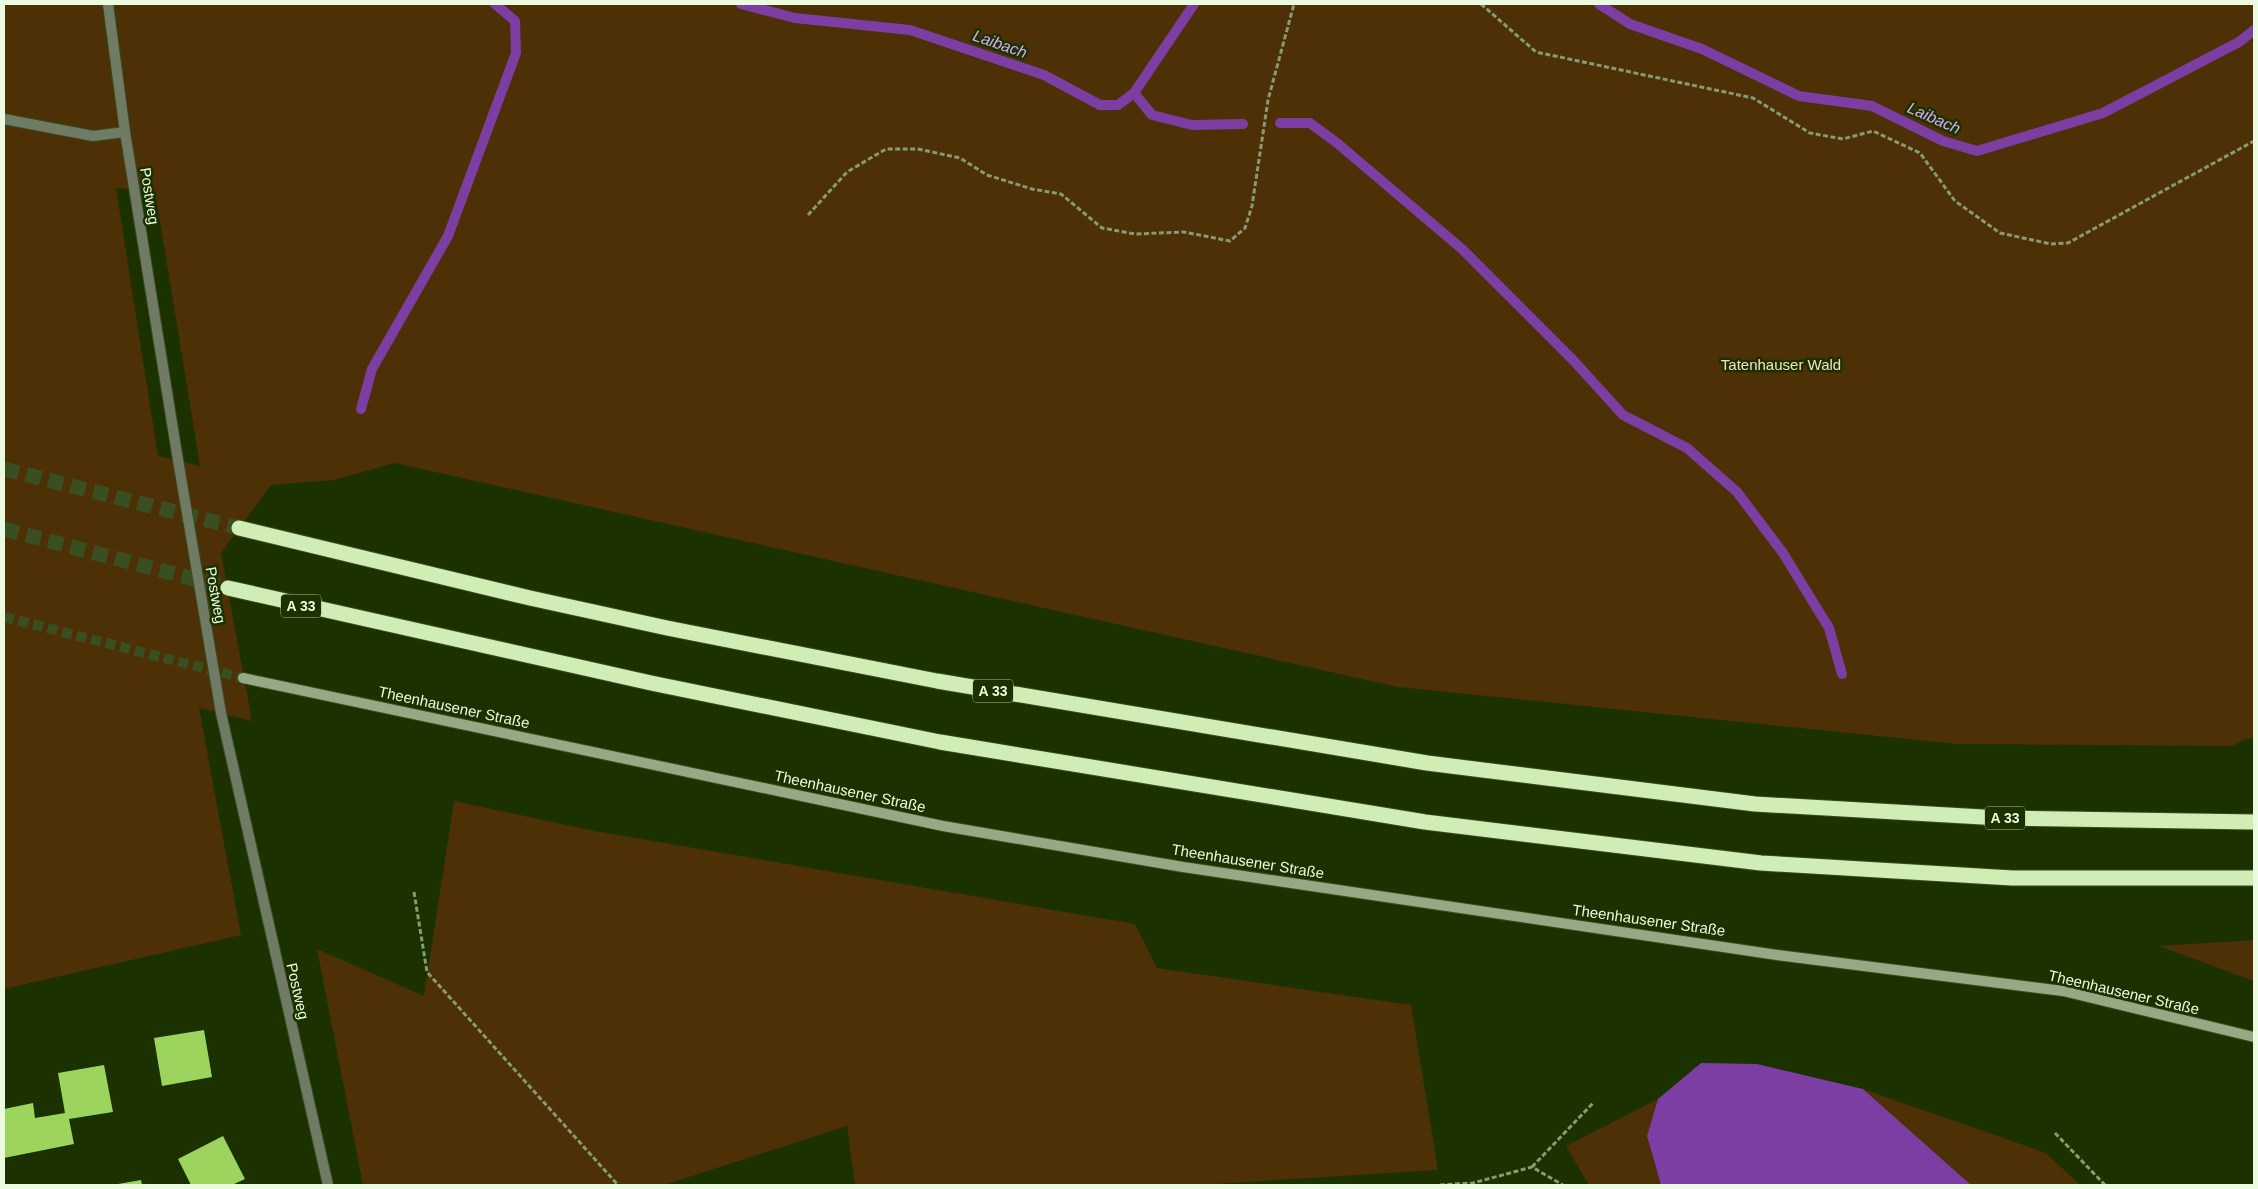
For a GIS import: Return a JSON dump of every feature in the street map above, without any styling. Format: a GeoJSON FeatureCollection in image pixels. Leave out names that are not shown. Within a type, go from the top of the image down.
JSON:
{"type":"FeatureCollection","features":[{"type":"Feature","properties":{"kind":"highway","name":"A 33"},"geometry":{"type":"LineString","coordinates":[[239,528],[530,598],[686,632],[937,681],[1427,763],[1755,804],[2000,818],[2254,822]]}},
{"type":"Feature","properties":{"kind":"highway","name":"A 33"},"geometry":{"type":"LineString","coordinates":[[228,588],[651,684],[940,742],[1425,822],[1761,863],[2012,878],[2254,878]]}},
{"type":"Feature","properties":{"kind":"main road","name":"Theenhausener Straße"},"geometry":{"type":"LineString","coordinates":[[243,678],[953,827],[1232,874],[1777,954],[2063,991],[2254,1038]]}},
{"type":"Feature","properties":{"kind":"street","name":"Postweg"},"geometry":{"type":"LineString","coordinates":[[108,4],[125,132],[221,713],[328,1185]]}},
{"type":"Feature","properties":{"kind":"street"},"geometry":{"type":"LineString","coordinates":[[4,119],[93,136],[125,132]]}},
{"type":"Feature","properties":{"kind":"path"},"geometry":{"type":"LineString","coordinates":[[808,215],[847,172],[886,149],[918,149],[960,158],[987,174],[1032,189],[1061,194],[1102,228],[1135,234],[1184,232],[1230,241],[1245,228],[1252,206],[1268,100],[1294,4]]}},
{"type":"Feature","properties":{"kind":"path"},"geometry":{"type":"LineString","coordinates":[[1481,4],[1536,52],[1753,98],[1810,133],[1843,139],[1873,131],[1920,153],[1955,200],[2000,232],[2051,244],[2068,243],[2254,141]]}},
{"type":"Feature","properties":{"kind":"path"},"geometry":{"type":"LineString","coordinates":[[414,892],[427,972],[618,1185]]}},
{"type":"Feature","properties":{"kind":"path"},"geometry":{"type":"LineString","coordinates":[[1440,1185],[1473,1183],[1532,1167],[1594,1102]]}},
{"type":"Feature","properties":{"kind":"path"},"geometry":{"type":"LineString","coordinates":[[2055,1134],[2105,1185]]}},
{"type":"Feature","properties":{"kind":"path"},"geometry":{"type":"LineString","coordinates":[[1532,1167],[1563,1185]]}},
{"type":"Feature","properties":{"kind":"green space","name":"Tatenhauser Wald"},"geometry":{"type":"Polygon","coordinates":[[[4,4],[2254,4],[2254,738],[2245,739],[2233,746],[1957,744],[1398,687],[395,463],[334,480],[271,485],[221,553],[252,721],[199,708],[241,935],[4,989],[4,4]],[[116,188],[158,456],[200,466],[155,191],[116,188]]]}},
{"type":"Feature","properties":{"kind":"green space"},"geometry":{"type":"Polygon","coordinates":[[[454,801],[595,831],[1135,924],[1157,968],[1411,1005],[1438,1170],[1199,1185],[855,1185],[847,1126],[664,1185],[363,1185],[317,949],[424,996],[454,801]]]}},
{"type":"Feature","properties":{"kind":"green space"},"geometry":{"type":"Polygon","coordinates":[[[2254,940],[2254,981],[2159,946],[2254,940]]]}},
{"type":"Feature","properties":{"kind":"green space"},"geometry":{"type":"Polygon","coordinates":[[[1863,1089],[2046,1153],[2080,1185],[1971,1185],[1863,1089]]]}},
{"type":"Feature","properties":{"kind":"green space"},"geometry":{"type":"Polygon","coordinates":[[[1658,1099],[1647,1136],[1661,1185],[1589,1185],[1566,1146],[1658,1099]]]}},
{"type":"Feature","properties":{"kind":"shaded area"},"geometry":{"type":"Polygon","coordinates":[[[1701,1063],[1757,1064],[1863,1089],[1971,1185],[1661,1185],[1647,1136],[1658,1099],[1701,1063]]]}},
{"type":"Feature","properties":{"kind":"building"},"geometry":{"type":"Polygon","coordinates":[[[204,1030],[212,1077],[162,1086],[154,1038],[204,1030]]]}},
{"type":"Feature","properties":{"kind":"building"},"geometry":{"type":"Polygon","coordinates":[[[104,1065],[113,1112],[69,1119],[74,1144],[4,1158],[4,1109],[33,1103],[35,1118],[65,1113],[58,1073],[104,1065]]]}},
{"type":"Feature","properties":{"kind":"building"},"geometry":{"type":"Polygon","coordinates":[[[223,1136],[245,1179],[232,1185],[191,1185],[178,1159],[223,1136]]]}},
{"type":"Feature","properties":{"kind":"building"},"geometry":{"type":"Polygon","coordinates":[[[141,1180],[142,1185],[118,1185],[118,1184],[141,1180]]]}},
{"type":"Feature","properties":{"kind":"waterway"},"geometry":{"type":"LineString","coordinates":[[361,409],[372,369],[448,236],[516,53],[515,21],[495,4]]}},
{"type":"Feature","properties":{"kind":"waterway","name":"Laibach"},"geometry":{"type":"LineString","coordinates":[[741,4],[795,18],[910,30],[1044,75],[1100,105],[1118,105],[1134,93],[1194,4]]}},
{"type":"Feature","properties":{"kind":"waterway","name":"Laibach"},"geometry":{"type":"LineString","coordinates":[[1599,4],[1630,24],[1702,49],[1799,96],[1872,106],[1943,141],[1977,151],[2103,113],[2239,42],[2254,30]]}},
{"type":"Feature","properties":{"kind":"waterway"},"geometry":{"type":"LineString","coordinates":[[1134,93],[1152,115],[1192,125],[1243,124]]}},
{"type":"Feature","properties":{"kind":"waterway"},"geometry":{"type":"LineString","coordinates":[[1280,123],[1310,123],[1337,143],[1462,249],[1573,360],[1623,415],[1687,448],[1737,492],[1783,553],[1829,628],[1842,674]]}},
{"type":"Feature","properties":{"kind":"tunnel"},"geometry":{"type":"LineString","coordinates":[[4,469],[239,528]]}},
{"type":"Feature","properties":{"kind":"tunnel"},"geometry":{"type":"LineString","coordinates":[[4,529],[228,588]]}},
{"type":"Feature","properties":{"kind":"tunnel"},"geometry":{"type":"LineString","coordinates":[[4,617],[243,678]]}}]}
